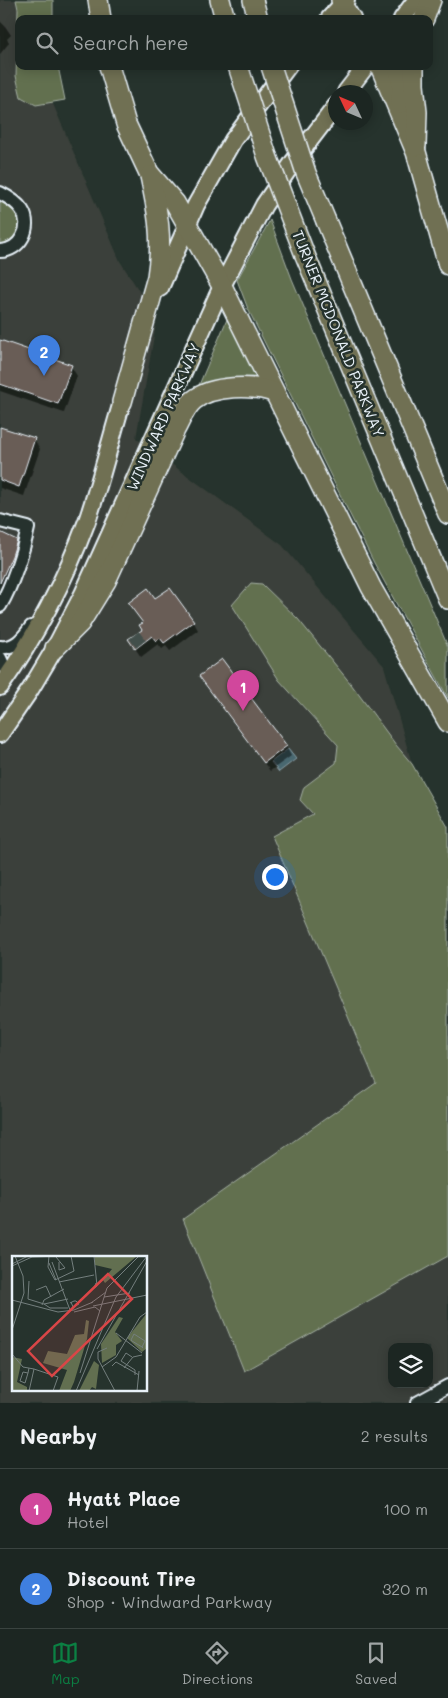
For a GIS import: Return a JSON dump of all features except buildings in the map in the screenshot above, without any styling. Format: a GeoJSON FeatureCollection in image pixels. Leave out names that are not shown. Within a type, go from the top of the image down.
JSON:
{"type":"FeatureCollection","features":[{"type":"Feature","properties":{"kind":"highway"},"geometry":{"type":"LineString","coordinates":[[98,0],[100,15]]}},
{"type":"Feature","properties":{"kind":"highway"},"geometry":{"type":"LineString","coordinates":[[220,0],[223,15]]}},
{"type":"Feature","properties":{"kind":"highway"},"geometry":{"type":"LineString","coordinates":[[253,0],[257,15]]}},
{"type":"Feature","properties":{"kind":"highway"},"geometry":{"type":"LineString","coordinates":[[425,15],[431,0]]}},
{"type":"Feature","properties":{"kind":"highway"},"geometry":{"type":"LineString","coordinates":[[110,70],[126,124],[149,172],[160,226],[160,258],[157,278],[122,402]]}},
{"type":"Feature","properties":{"kind":"highway","name":"TURNER MCDONALD PARKWAY"},"geometry":{"type":"LineString","coordinates":[[239,70],[267,156],[305,256],[448,598]]}},
{"type":"Feature","properties":{"kind":"highway","name":"TURNER MCDONALD PARKWAY"},"geometry":{"type":"LineString","coordinates":[[272,70],[306,173],[448,514]]}},
{"type":"Feature","properties":{"kind":"highway"},"geometry":{"type":"LineString","coordinates":[[382,70],[416,152],[448,265]]}},
{"type":"Feature","properties":{"kind":"highway"},"geometry":{"type":"LineString","coordinates":[[399,70],[402,83],[400,114]]}},
{"type":"Feature","properties":{"kind":"highway"},"geometry":{"type":"LineString","coordinates":[[414,70],[417,112],[416,152]]}},
{"type":"Feature","properties":{"kind":"highway"},"geometry":{"type":"LineString","coordinates":[[149,172],[175,202],[222,286],[371,587],[448,722]]}},
{"type":"Feature","properties":{"kind":"highway"},"geometry":{"type":"LineString","coordinates":[[55,648],[80,623],[106,581],[175,430],[194,400],[213,392],[234,388],[264,389],[274,392]]}},
{"type":"Feature","properties":{"kind":"main road"},"geometry":{"type":"LineString","coordinates":[[405,15],[416,0]]}},
{"type":"Feature","properties":{"kind":"main road"},"geometry":{"type":"LineString","coordinates":[[334,15],[345,6]]}},
{"type":"Feature","properties":{"kind":"main road"},"geometry":{"type":"LineString","coordinates":[[30,690],[3,678],[37,629],[69,565],[87,521],[122,402],[163,279],[196,205],[233,140],[285,70]]}},
{"type":"Feature","properties":{"kind":"main road"},"geometry":{"type":"LineString","coordinates":[[351,85],[363,70]]}},
{"type":"Feature","properties":{"kind":"main road","name":"WINDWARD PARKWAY"},"geometry":{"type":"LineString","coordinates":[[0,734],[30,690],[55,648],[87,585],[222,286],[264,205],[328,116]]}},
{"type":"Feature","properties":{"kind":"street"},"geometry":{"type":"LineString","coordinates":[[0,193],[17,203],[23,211],[26,229],[17,245],[11,249],[0,251]]}},
{"type":"Feature","properties":{"kind":"street"},"geometry":{"type":"LineString","coordinates":[[0,521],[28,528],[16,571],[0,606]]}},
{"type":"Feature","properties":{"kind":"street"},"geometry":{"type":"LineString","coordinates":[[0,647],[7,648],[18,643],[38,619],[69,565]]}},
{"type":"Feature","properties":{"kind":"street"},"geometry":{"type":"LineString","coordinates":[[0,658],[3,678]]}},
{"type":"Feature","properties":{"kind":"street"},"geometry":{"type":"LineString","coordinates":[[417,1403],[448,1386]]}},
{"type":"Feature","properties":{"kind":"shaded area"},"geometry":{"type":"Polygon","coordinates":[[[0,0],[36,0],[23,15],[15,15],[15,70],[48,70],[53,104],[120,261],[157,319],[136,438],[282,545],[384,666],[412,764],[272,836],[376,1083],[183,1219],[244,1371],[448,1256],[448,1403],[0,1403],[0,0]]]}},
{"type":"Feature","properties":{"kind":"green space"},"geometry":{"type":"Polygon","coordinates":[[[16,0],[53,0],[53,15],[18,15],[16,0]]]}},
{"type":"Feature","properties":{"kind":"green space"},"geometry":{"type":"Polygon","coordinates":[[[16,70],[59,70],[65,100],[36,105],[21,97],[16,70]]]}},
{"type":"Feature","properties":{"kind":"green space"},"geometry":{"type":"Polygon","coordinates":[[[0,199],[6,202],[19,215],[19,221],[17,235],[14,239],[0,246],[0,199]]]}},
{"type":"Feature","properties":{"kind":"green space"},"geometry":{"type":"Polygon","coordinates":[[[270,220],[292,279],[448,647],[448,698],[373,561],[248,309],[237,280],[270,220]]]}},
{"type":"Feature","properties":{"kind":"green space"},"geometry":{"type":"Polygon","coordinates":[[[228,317],[260,380],[199,388],[199,385],[228,317]]]}},
{"type":"Feature","properties":{"kind":"green space"},"geometry":{"type":"Polygon","coordinates":[[[251,583],[262,584],[298,619],[351,684],[412,764],[448,827],[448,1256],[244,1371],[183,1219],[376,1083],[272,836],[313,814],[300,800],[304,787],[336,763],[338,745],[279,680],[232,605],[251,583]]]}},
{"type":"Feature","properties":{"kind":"water"},"geometry":{"type":"Polygon","coordinates":[[[288,749],[296,759],[279,772],[271,762],[288,749]]]}},
{"type":"Feature","properties":{"kind":"tunnel"},"geometry":{"type":"LineString","coordinates":[[134,635],[141,644]]}},
{"type":"Feature","properties":{"kind":"place","name":"Discount Tire"},"geometry":{"type":"Point","coordinates":[44,376]}},
{"type":"Feature","properties":{"kind":"place","name":"Hyatt Place"},"geometry":{"type":"Point","coordinates":[243,711]}}]}
